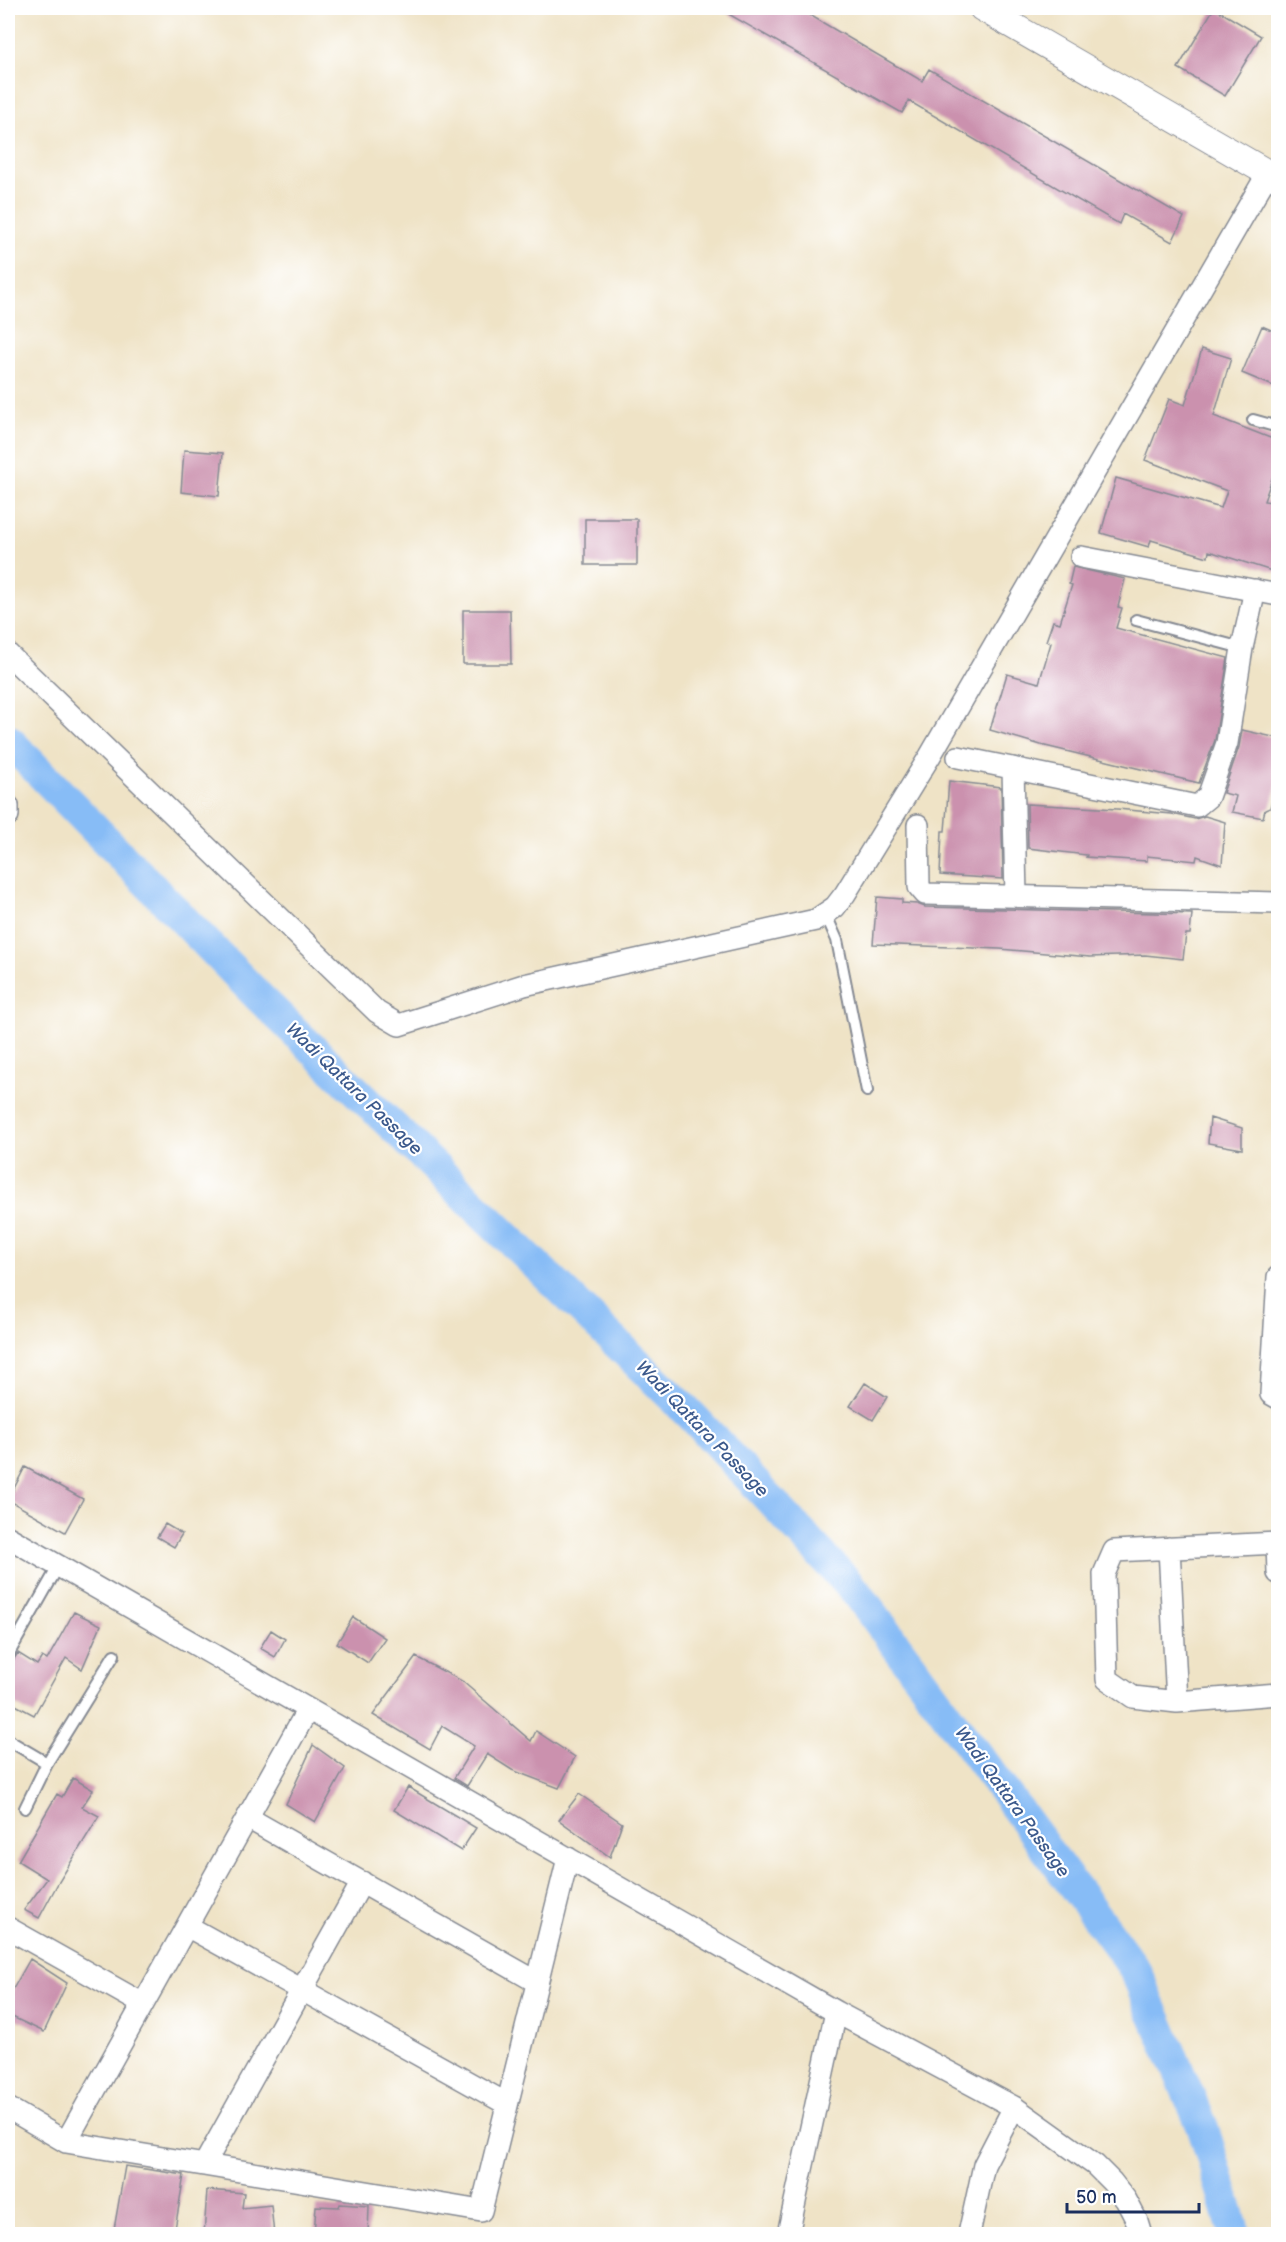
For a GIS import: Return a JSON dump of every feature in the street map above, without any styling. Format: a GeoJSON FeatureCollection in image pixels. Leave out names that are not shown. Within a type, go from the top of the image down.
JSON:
{"type":"FeatureCollection","features":[{"type":"Feature","properties":{"kind":"street"},"geometry":{"type":"LineString","coordinates":[[8,654],[377,1012],[399,1025],[524,985],[806,923],[826,915],[835,908],[845,894],[930,756],[1273,176],[982,8]]}},
{"type":"Feature","properties":{"kind":"street"},"geometry":{"type":"LineString","coordinates":[[1081,557],[1278,595]]}},
{"type":"Feature","properties":{"kind":"street"},"geometry":{"type":"LineString","coordinates":[[958,757],[1197,806],[1208,797],[1227,743],[1242,648],[1255,590]]}},
{"type":"Feature","properties":{"kind":"street"},"geometry":{"type":"LineString","coordinates":[[1013,768],[1016,896]]}},
{"type":"Feature","properties":{"kind":"street"},"geometry":{"type":"LineString","coordinates":[[8,806],[8,815]]}},
{"type":"Feature","properties":{"kind":"street"},"geometry":{"type":"LineString","coordinates":[[918,825],[919,887],[925,894],[1278,903]]}},
{"type":"Feature","properties":{"kind":"street"},"geometry":{"type":"LineString","coordinates":[[1278,1277],[1271,1394],[1278,1398]]}},
{"type":"Feature","properties":{"kind":"street"},"geometry":{"type":"LineString","coordinates":[[8,1537],[836,2012],[1014,2107],[1095,2165],[1112,2182],[1126,2200],[1137,2221],[1141,2235]]}},
{"type":"Feature","properties":{"kind":"street"},"geometry":{"type":"LineString","coordinates":[[1278,1574],[1278,1543],[1114,1551],[1104,1574],[1107,1679],[1133,1696],[1177,1702],[1278,1694]]}},
{"type":"Feature","properties":{"kind":"street"},"geometry":{"type":"LineString","coordinates":[[1169,1548],[1177,1702]]}},
{"type":"Feature","properties":{"kind":"street"},"geometry":{"type":"LineString","coordinates":[[66,2142],[308,1709]]}},
{"type":"Feature","properties":{"kind":"street"},"geometry":{"type":"LineString","coordinates":[[248,1818],[537,1982]]}},
{"type":"Feature","properties":{"kind":"street"},"geometry":{"type":"LineString","coordinates":[[8,2108],[66,2142],[481,2211],[568,1858]]}},
{"type":"Feature","properties":{"kind":"street"},"geometry":{"type":"LineString","coordinates":[[204,2165],[362,1882]]}},
{"type":"Feature","properties":{"kind":"street"},"geometry":{"type":"LineString","coordinates":[[187,1926],[507,2104]]}},
{"type":"Feature","properties":{"kind":"street"},"geometry":{"type":"LineString","coordinates":[[8,1928],[143,2004]]}},
{"type":"Feature","properties":{"kind":"street"},"geometry":{"type":"LineString","coordinates":[[788,2235],[836,2012]]}},
{"type":"Feature","properties":{"kind":"street"},"geometry":{"type":"LineString","coordinates":[[969,2235],[984,2165],[1014,2107]]}},
{"type":"Feature","properties":{"kind":"lane"},"geometry":{"type":"LineString","coordinates":[[1252,420],[1278,427]]}},
{"type":"Feature","properties":{"kind":"lane"},"geometry":{"type":"LineString","coordinates":[[1136,620],[1242,648]]}},
{"type":"Feature","properties":{"kind":"lane"},"geometry":{"type":"LineString","coordinates":[[826,915],[837,940],[867,1091]]}},
{"type":"Feature","properties":{"kind":"lane"},"geometry":{"type":"LineString","coordinates":[[8,1654],[58,1567]]}},
{"type":"Feature","properties":{"kind":"lane"},"geometry":{"type":"LineString","coordinates":[[25,1808],[47,1763],[114,1655]]}},
{"type":"Feature","properties":{"kind":"lane"},"geometry":{"type":"LineString","coordinates":[[8,1740],[47,1763]]}},
{"type":"Feature","properties":{"kind":"building"},"geometry":{"type":"Polygon","coordinates":[[[718,8],[798,8],[922,81],[929,69],[1184,217],[1172,242],[1123,214],[1119,224],[909,101],[902,113],[718,8]]]}},
{"type":"Feature","properties":{"kind":"building"},"geometry":{"type":"Polygon","coordinates":[[[1214,8],[1261,36],[1225,96],[1178,68],[1214,8]]]}},
{"type":"Feature","properties":{"kind":"building"},"geometry":{"type":"Polygon","coordinates":[[[1262,326],[1278,333],[1278,388],[1242,373],[1262,326]]]}},
{"type":"Feature","properties":{"kind":"building"},"geometry":{"type":"Polygon","coordinates":[[[1202,349],[1231,358],[1214,416],[1278,441],[1278,462],[1264,501],[1278,503],[1278,573],[1209,551],[1208,557],[1151,540],[1149,547],[1101,533],[1116,478],[1221,508],[1227,491],[1145,460],[1169,399],[1185,405],[1202,349]]]}},
{"type":"Feature","properties":{"kind":"building"},"geometry":{"type":"Polygon","coordinates":[[[184,450],[223,453],[219,496],[181,492],[184,450]]]}},
{"type":"Feature","properties":{"kind":"building"},"geometry":{"type":"Polygon","coordinates":[[[585,519],[637,519],[637,565],[585,565],[585,519]]]}},
{"type":"Feature","properties":{"kind":"building"},"geometry":{"type":"Polygon","coordinates":[[[1073,567],[1125,579],[1118,607],[1122,608],[1116,628],[1228,658],[1215,740],[1199,783],[1041,745],[990,730],[1007,674],[1039,683],[1051,643],[1046,641],[1053,621],[1060,623],[1072,585],[1069,584],[1073,567]]]}},
{"type":"Feature","properties":{"kind":"building"},"geometry":{"type":"Polygon","coordinates":[[[463,610],[510,610],[511,664],[463,664],[463,610]]]}},
{"type":"Feature","properties":{"kind":"building"},"geometry":{"type":"Polygon","coordinates":[[[1242,730],[1278,738],[1278,781],[1270,808],[1265,810],[1263,818],[1232,812],[1236,796],[1223,793],[1239,747],[1242,730]]]}},
{"type":"Feature","properties":{"kind":"building"},"geometry":{"type":"Polygon","coordinates":[[[949,781],[1001,787],[1003,879],[940,875],[942,831],[945,831],[949,781]]]}},
{"type":"Feature","properties":{"kind":"building"},"geometry":{"type":"Polygon","coordinates":[[[1027,804],[1117,809],[1172,814],[1195,819],[1205,816],[1225,822],[1222,865],[1197,856],[1196,861],[1147,856],[1147,861],[1086,857],[1087,855],[1028,848],[1027,804]]]}},
{"type":"Feature","properties":{"kind":"building"},"geometry":{"type":"Polygon","coordinates":[[[877,897],[902,899],[902,903],[925,907],[1192,914],[1190,934],[1186,934],[1183,959],[1145,955],[1090,957],[1000,949],[873,944],[877,897]]]}},
{"type":"Feature","properties":{"kind":"building"},"geometry":{"type":"Polygon","coordinates":[[[1210,1118],[1242,1128],[1242,1149],[1208,1143],[1210,1118]]]}},
{"type":"Feature","properties":{"kind":"building"},"geometry":{"type":"Polygon","coordinates":[[[865,1383],[887,1397],[873,1420],[850,1406],[865,1383]]]}},
{"type":"Feature","properties":{"kind":"building"},"geometry":{"type":"Polygon","coordinates":[[[25,1467],[83,1499],[65,1532],[8,1500],[25,1467]]]}},
{"type":"Feature","properties":{"kind":"building"},"geometry":{"type":"Polygon","coordinates":[[[165,1524],[182,1534],[174,1547],[157,1537],[165,1524]]]}},
{"type":"Feature","properties":{"kind":"building"},"geometry":{"type":"Polygon","coordinates":[[[74,1612],[101,1625],[82,1669],[66,1658],[34,1715],[8,1701],[9,1662],[18,1653],[37,1665],[42,1657],[47,1660],[74,1612]]]}},
{"type":"Feature","properties":{"kind":"building"},"geometry":{"type":"Polygon","coordinates":[[[353,1617],[385,1638],[368,1663],[337,1643],[353,1617]]]}},
{"type":"Feature","properties":{"kind":"building"},"geometry":{"type":"Polygon","coordinates":[[[271,1630],[285,1639],[275,1657],[260,1648],[271,1630]]]}},
{"type":"Feature","properties":{"kind":"building"},"geometry":{"type":"Polygon","coordinates":[[[416,1657],[462,1681],[531,1741],[536,1731],[575,1757],[559,1788],[512,1770],[487,1754],[467,1786],[454,1778],[474,1746],[442,1726],[430,1749],[373,1715],[416,1657]]]}},
{"type":"Feature","properties":{"kind":"building"},"geometry":{"type":"Polygon","coordinates":[[[313,1745],[345,1768],[315,1822],[286,1804],[313,1745]]]}},
{"type":"Feature","properties":{"kind":"building"},"geometry":{"type":"Polygon","coordinates":[[[73,1778],[93,1790],[82,1807],[99,1816],[39,1918],[24,1910],[47,1879],[18,1861],[57,1794],[62,1797],[73,1778]]]}},
{"type":"Feature","properties":{"kind":"building"},"geometry":{"type":"Polygon","coordinates":[[[408,1787],[476,1828],[461,1851],[394,1810],[408,1787]]]}},
{"type":"Feature","properties":{"kind":"building"},"geometry":{"type":"Polygon","coordinates":[[[579,1794],[622,1823],[610,1857],[559,1820],[579,1794]]]}},
{"type":"Feature","properties":{"kind":"building"},"geometry":{"type":"Polygon","coordinates":[[[30,1959],[67,1983],[44,2032],[8,2015],[8,1998],[30,1959]]]}},
{"type":"Feature","properties":{"kind":"building"},"geometry":{"type":"Polygon","coordinates":[[[125,2166],[184,2175],[174,2235],[113,2235],[125,2166]]]}},
{"type":"Feature","properties":{"kind":"building"},"geometry":{"type":"Polygon","coordinates":[[[207,2190],[244,2193],[242,2208],[271,2205],[274,2235],[204,2235],[207,2190]]]}},
{"type":"Feature","properties":{"kind":"building"},"geometry":{"type":"Polygon","coordinates":[[[340,2204],[369,2206],[368,2235],[314,2235],[316,2206],[339,2207],[340,2204]]]}},
{"type":"Feature","properties":{"kind":"waterway","name":"Wadi Qattara Passage"},"geometry":{"type":"LineString","coordinates":[[8,740],[260,998],[692,1416],[858,1594],[1134,1968],[1203,2128],[1235,2234]]}}]}
